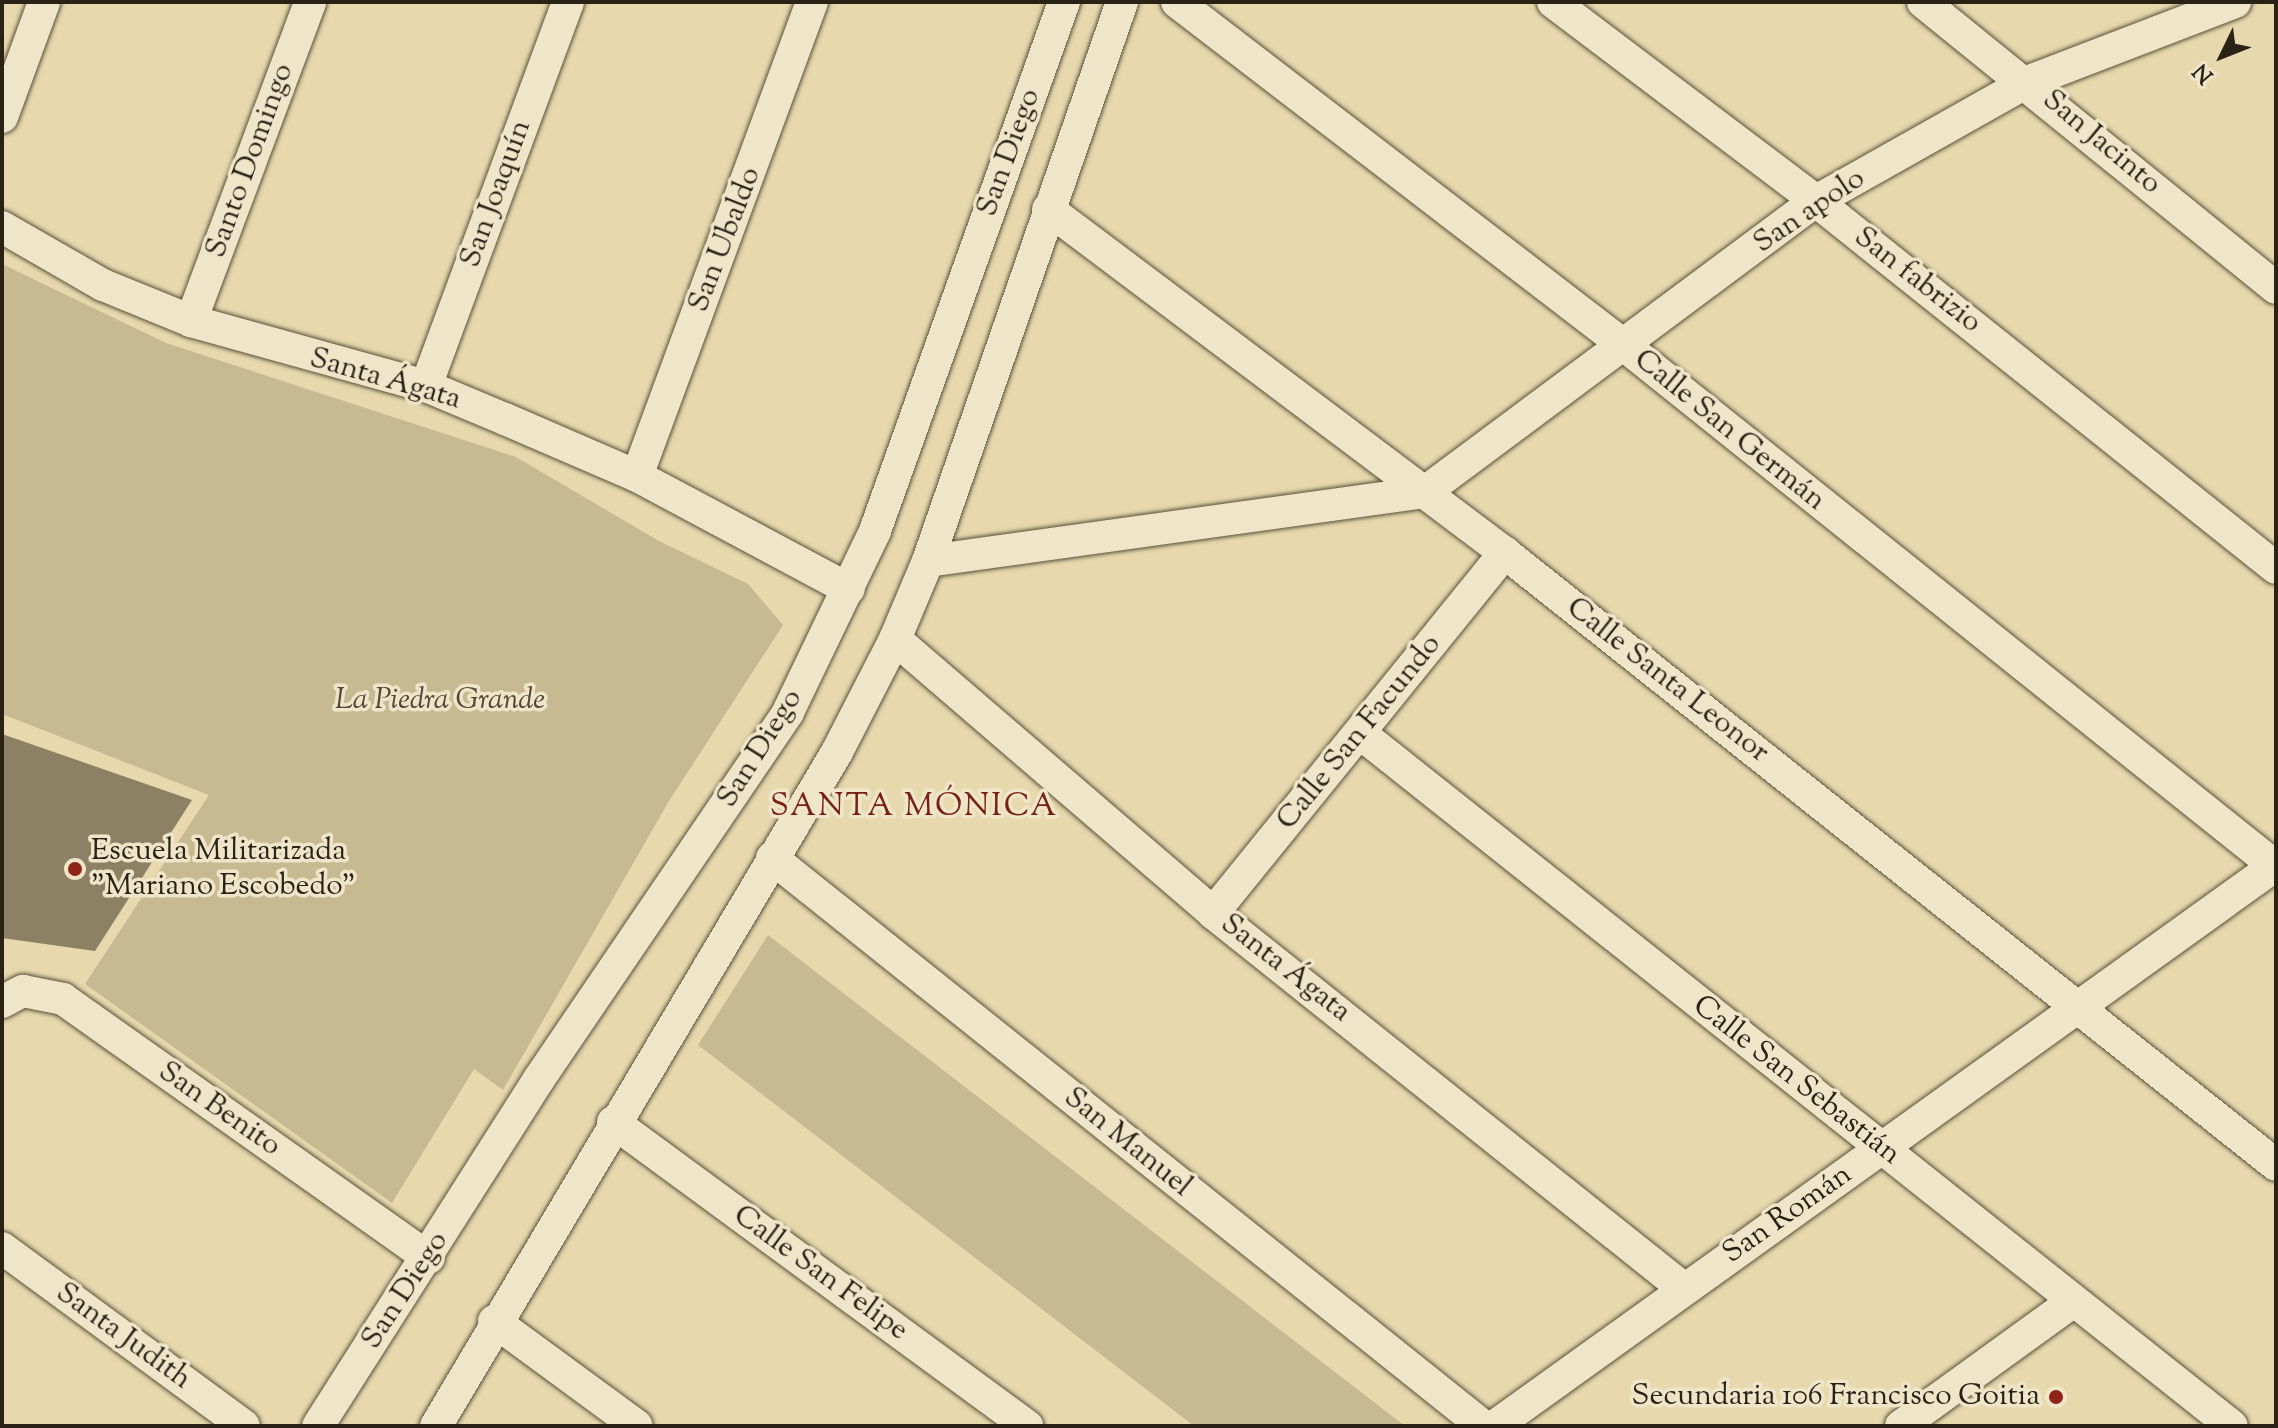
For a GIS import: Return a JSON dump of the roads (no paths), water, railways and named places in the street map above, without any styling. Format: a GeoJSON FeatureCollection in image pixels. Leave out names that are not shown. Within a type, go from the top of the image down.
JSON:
{"type":"FeatureCollection","features":[{"type":"Feature","properties":{"kind":"street"},"geometry":{"type":"LineString","coordinates":[[2,117],[44,2]]}},
{"type":"Feature","properties":{"kind":"street","name":"Santo Domingo"},"geometry":{"type":"LineString","coordinates":[[191,321],[310,2]]}},
{"type":"Feature","properties":{"kind":"street","name":"San Joaquín"},"geometry":{"type":"LineString","coordinates":[[426,386],[568,2]]}},
{"type":"Feature","properties":{"kind":"street","name":"San Ubaldo"},"geometry":{"type":"LineString","coordinates":[[637,476],[812,2]]}},
{"type":"Feature","properties":{"kind":"street","name":"San Diego"},"geometry":{"type":"LineString","coordinates":[[318,1426],[429,1258],[539,1079],[788,712],[849,589],[1064,2]]}},
{"type":"Feature","properties":{"kind":"street","name":"San Diego"},"geometry":{"type":"LineString","coordinates":[[436,1426],[494,1321],[772,858],[895,639],[928,561],[1122,2]]}},
{"type":"Feature","properties":{"kind":"street","name":"Calle San Germán"},"geometry":{"type":"LineString","coordinates":[[1177,2],[1625,346],[2276,866]]}},
{"type":"Feature","properties":{"kind":"street","name":"San fabrizio"},"geometry":{"type":"LineString","coordinates":[[1553,2],[1816,201],[2276,568]]}},
{"type":"Feature","properties":{"kind":"street","name":"San Jacinto"},"geometry":{"type":"LineString","coordinates":[[1923,2],[2027,82],[2276,288]]}},
{"type":"Feature","properties":{"kind":"street","name":"San apolo"},"geometry":{"type":"LineString","coordinates":[[1425,492],[1816,201],[2027,82],[2235,2]]}},
{"type":"Feature","properties":{"kind":"street","name":"Calle Santa Leonor"},"geometry":{"type":"LineString","coordinates":[[1048,209],[1505,553],[2276,1165]]}},
{"type":"Feature","properties":{"kind":"street","name":"Santa Ágata"},"geometry":{"type":"LineString","coordinates":[[2,227],[103,285],[191,321],[426,386],[637,476],[849,589]]}},
{"type":"Feature","properties":{"kind":"street"},"geometry":{"type":"LineString","coordinates":[[928,561],[1425,492]]}},
{"type":"Feature","properties":{"kind":"street","name":"Calle San Facundo"},"geometry":{"type":"LineString","coordinates":[[1213,913],[1505,553]]}},
{"type":"Feature","properties":{"kind":"street","name":"Santa Ágata"},"geometry":{"type":"LineString","coordinates":[[895,639],[1213,913],[1683,1288]]}},
{"type":"Feature","properties":{"kind":"street","name":"Calle San Sebastián"},"geometry":{"type":"LineString","coordinates":[[1361,734],[2072,1302],[2232,1426]]}},
{"type":"Feature","properties":{"kind":"street","name":"San Manuel"},"geometry":{"type":"LineString","coordinates":[[772,858],[1483,1426]]}},
{"type":"Feature","properties":{"kind":"street","name":"San Román"},"geometry":{"type":"LineString","coordinates":[[1495,1426],[2076,1006],[2276,866]]}},
{"type":"Feature","properties":{"kind":"street","name":"San Benito"},"geometry":{"type":"LineString","coordinates":[[2,1002],[23,991],[63,999],[429,1258]]}},
{"type":"Feature","properties":{"kind":"street","name":"Calle San Felipe"},"geometry":{"type":"LineString","coordinates":[[613,1122],[1027,1426]]}},
{"type":"Feature","properties":{"kind":"street","name":"Santa Judith"},"geometry":{"type":"LineString","coordinates":[[2,1248],[244,1426]]}},
{"type":"Feature","properties":{"kind":"street"},"geometry":{"type":"LineString","coordinates":[[1901,1426],[2072,1302]]}},
{"type":"Feature","properties":{"kind":"street"},"geometry":{"type":"LineString","coordinates":[[494,1321],[637,1426]]}},
{"type":"Feature","properties":{"kind":"place","name":"Escuela Militarizada \"Mariano Escobedo\""},"geometry":{"type":"Point","coordinates":[75,869]}},
{"type":"Feature","properties":{"kind":"place","name":"Secundaria 106 Francisco Goitia"},"geometry":{"type":"Point","coordinates":[2056,1397]}},
{"type":"Feature","properties":{"kind":"district","name":"SANTA MÓNICA"},"geometry":{"type":"Point","coordinates":[914,807]}},
{"type":"Feature","properties":{"kind":"park label","name":"La Piedra Grande"},"geometry":{"type":"Point","coordinates":[440,701]}}]}
